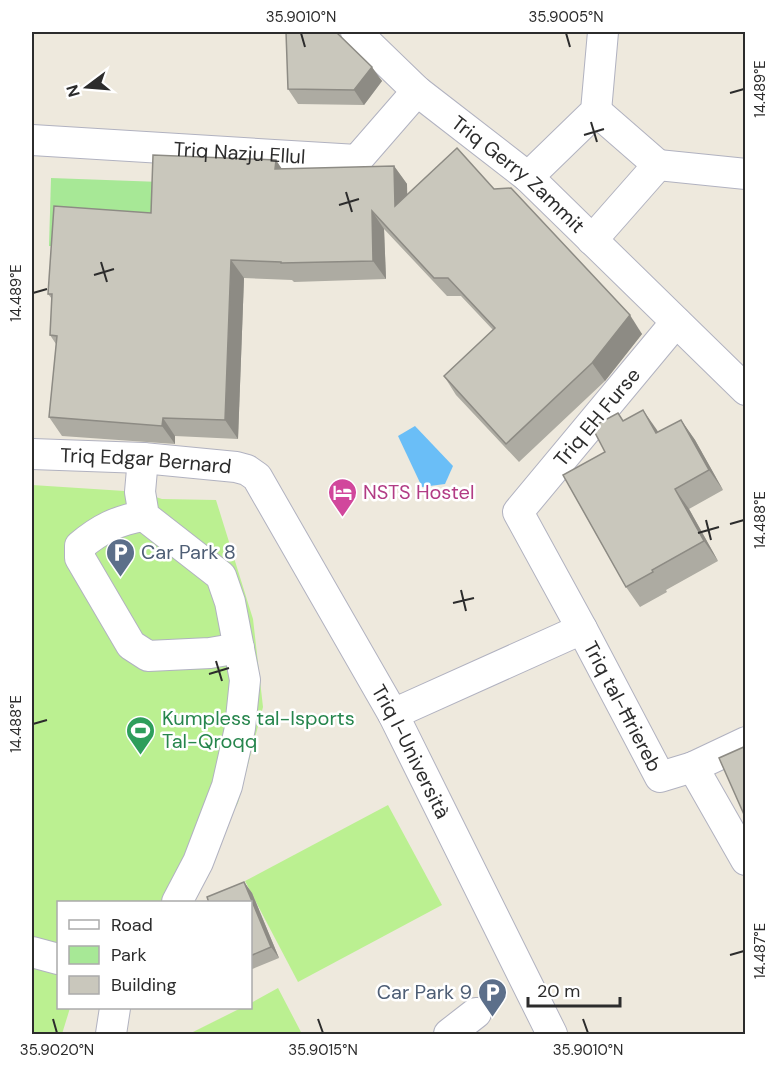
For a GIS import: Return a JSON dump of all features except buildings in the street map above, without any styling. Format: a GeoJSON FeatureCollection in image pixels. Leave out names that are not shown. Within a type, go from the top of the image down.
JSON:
{"type":"FeatureCollection","features":[{"type":"Feature","properties":{"kind":"street","name":"Triq Gerry Zammit"},"geometry":{"type":"LineString","coordinates":[[356,32],[417,92],[528,177],[746,390]]}},
{"type":"Feature","properties":{"kind":"street"},"geometry":{"type":"LineString","coordinates":[[528,177],[596,111],[603,32]]}},
{"type":"Feature","properties":{"kind":"street","name":"Triq Nazju Ellul"},"geometry":{"type":"LineString","coordinates":[[32,140],[357,160],[417,92]]}},
{"type":"Feature","properties":{"kind":"street"},"geometry":{"type":"LineString","coordinates":[[596,111],[658,165],[746,174]]}},
{"type":"Feature","properties":{"kind":"street"},"geometry":{"type":"LineString","coordinates":[[592,240],[658,165]]}},
{"type":"Feature","properties":{"kind":"street","name":"Triq EH Furse"},"geometry":{"type":"LineString","coordinates":[[518,512],[676,322]]}},
{"type":"Feature","properties":{"kind":"street","name":"Triq Edgar Bernard"},"geometry":{"type":"LineString","coordinates":[[32,454],[143,458],[242,468],[257,477]]}},
{"type":"Feature","properties":{"kind":"street"},"geometry":{"type":"LineString","coordinates":[[143,458],[140,492],[144,516],[220,576],[230,602],[245,680],[240,728],[227,786],[198,862],[178,901]]}},
{"type":"Feature","properties":{"kind":"street","name":"Triq l-Università"},"geometry":{"type":"LineString","coordinates":[[257,477],[393,714],[552,1035]]}},
{"type":"Feature","properties":{"kind":"street","name":"Triq tal-Ħriereb"},"geometry":{"type":"LineString","coordinates":[[518,512],[660,777],[693,766],[746,860]]}},
{"type":"Feature","properties":{"kind":"street"},"geometry":{"type":"LineString","coordinates":[[144,516],[125,519],[92,536],[80,546],[80,558],[130,645],[148,656],[210,653],[238,648]]}},
{"type":"Feature","properties":{"kind":"street"},"geometry":{"type":"LineString","coordinates":[[393,714],[582,629]]}},
{"type":"Feature","properties":{"kind":"street"},"geometry":{"type":"LineString","coordinates":[[693,766],[746,742]]}},
{"type":"Feature","properties":{"kind":"street"},"geometry":{"type":"LineString","coordinates":[[32,952],[57,959]]}},
{"type":"Feature","properties":{"kind":"street"},"geometry":{"type":"LineString","coordinates":[[111,1035],[115,1009]]}},
{"type":"Feature","properties":{"kind":"street"},"geometry":{"type":"LineString","coordinates":[[449,1035],[476,1013]]}},
{"type":"Feature","properties":{"kind":"green space"},"geometry":{"type":"Polygon","coordinates":[[[51,178],[161,182],[159,250],[49,246],[51,178]]]}},
{"type":"Feature","properties":{"kind":"green space","name":"Kumpless tal-Isports Tal-Qroqq"},"geometry":{"type":"Polygon","coordinates":[[[32,485],[140,492],[162,499],[216,500],[253,619],[263,707],[238,803],[185,901],[57,901],[57,1009],[70,1009],[62,1034],[32,1034],[32,485]]]}},
{"type":"Feature","properties":{"kind":"green space"},"geometry":{"type":"Polygon","coordinates":[[[388,805],[442,905],[298,982],[245,881],[388,805]]]}},
{"type":"Feature","properties":{"kind":"green space"},"geometry":{"type":"Polygon","coordinates":[[[278,988],[302,1034],[189,1034],[239,1009],[252,1009],[252,1002],[278,988]]]}},
{"type":"Feature","properties":{"kind":"water"},"geometry":{"type":"Polygon","coordinates":[[[415,426],[453,466],[445,484],[422,487],[398,436],[415,426]]]}},
{"type":"Feature","properties":{"kind":"place","name":"NSTS Hostel"},"geometry":{"type":"Point","coordinates":[342,518]}},
{"type":"Feature","properties":{"kind":"place","name":"Car Park 8"},"geometry":{"type":"Point","coordinates":[120,578]}},
{"type":"Feature","properties":{"kind":"place","name":"Kumpless tal-Isports Tal-Qroqq"},"geometry":{"type":"Point","coordinates":[141,756]}},
{"type":"Feature","properties":{"kind":"place","name":"Car Park 9"},"geometry":{"type":"Point","coordinates":[493,1018]}}]}
